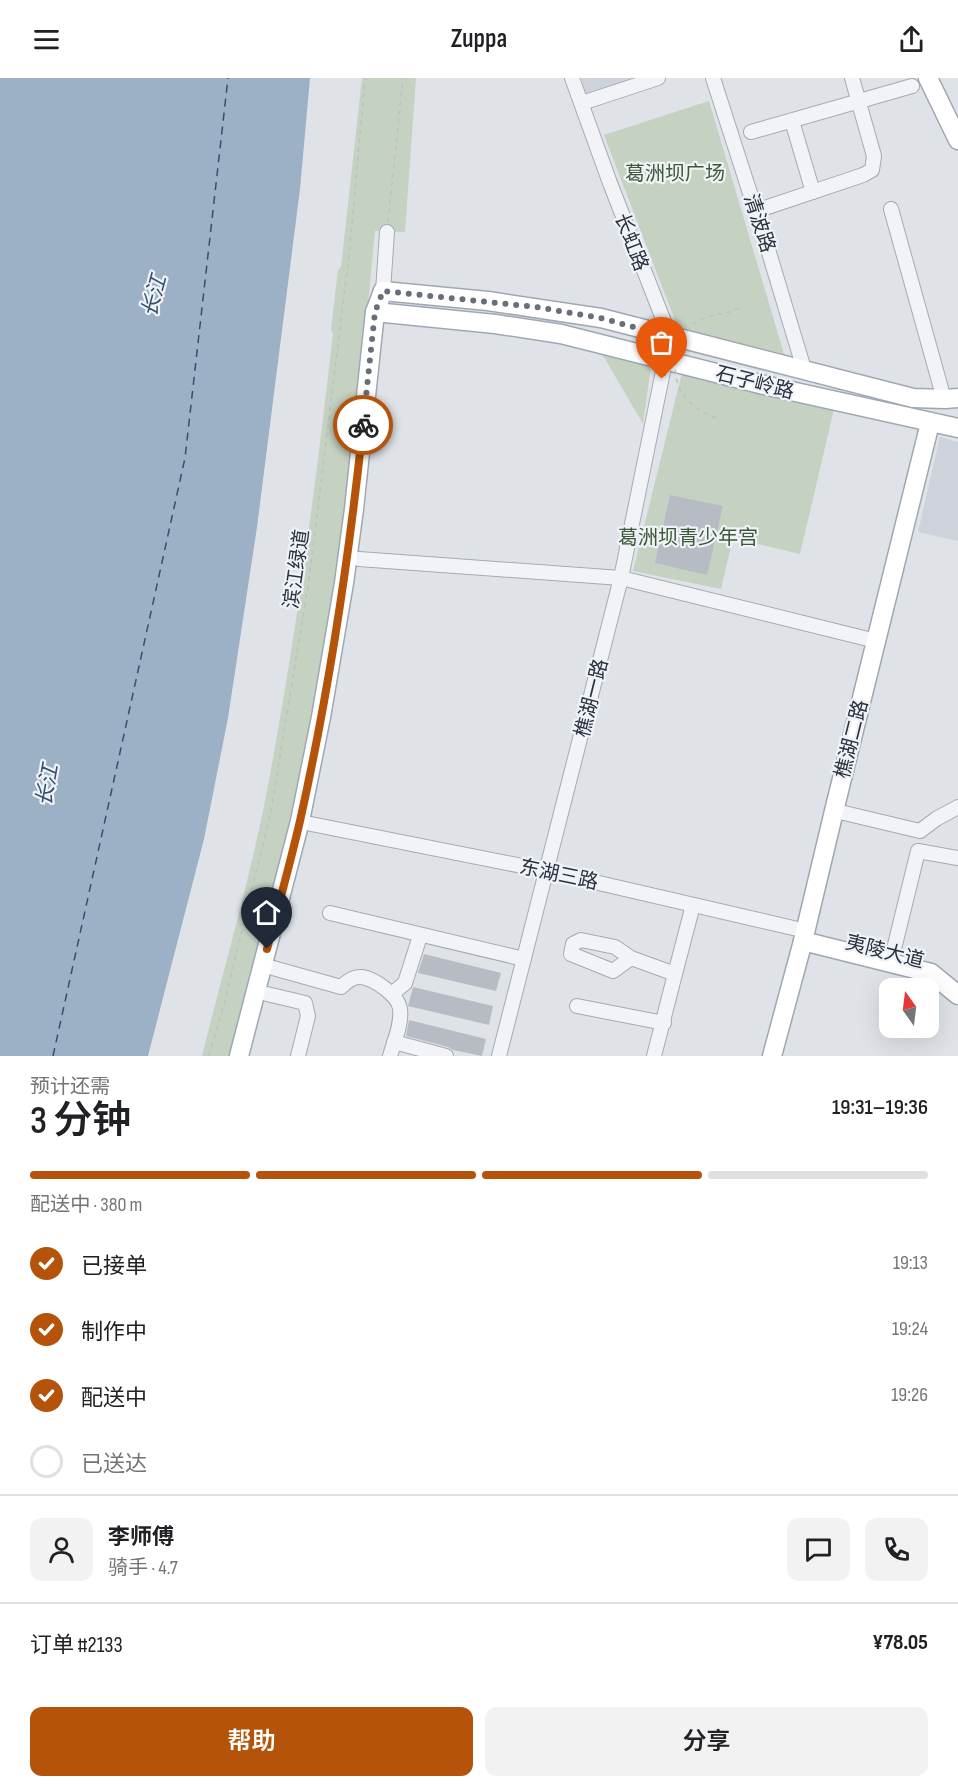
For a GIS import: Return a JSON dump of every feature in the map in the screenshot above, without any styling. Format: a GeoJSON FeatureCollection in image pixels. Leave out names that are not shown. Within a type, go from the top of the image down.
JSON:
{"type":"FeatureCollection","features":[{"type":"Feature","properties":{"kind":"main road"},"geometry":{"type":"LineString","coordinates":[[920,82],[958,140]]}},
{"type":"Feature","properties":{"kind":"main road"},"geometry":{"type":"LineString","coordinates":[[251,1056],[311,824],[359,559],[383,291]]}},
{"type":"Feature","properties":{"kind":"main road","name":"石子岭路"},"geometry":{"type":"LineString","coordinates":[[383,291],[536,307],[601,318],[913,398],[951,399]]}},
{"type":"Feature","properties":{"kind":"main road"},"geometry":{"type":"LineString","coordinates":[[240,1056],[300,821],[321,717],[353,518],[381,313]]}},
{"type":"Feature","properties":{"kind":"main road","name":"石子岭路"},"geometry":{"type":"LineString","coordinates":[[381,313],[495,324],[561,334],[958,428]]}},
{"type":"Feature","properties":{"kind":"main road","name":"樵湖二路"},"geometry":{"type":"LineString","coordinates":[[781,1056],[876,641],[933,423]]}},
{"type":"Feature","properties":{"kind":"main road","name":"樵湖二路"},"geometry":{"type":"LineString","coordinates":[[772,1056],[808,937],[840,812],[933,423]]}},
{"type":"Feature","properties":{"kind":"main road","name":"夷陵大道"},"geometry":{"type":"LineString","coordinates":[[808,937],[936,963],[958,981]]}},
{"type":"Feature","properties":{"kind":"main road","name":"夷陵大道"},"geometry":{"type":"LineString","coordinates":[[808,937],[931,973],[958,995]]}},
{"type":"Feature","properties":{"kind":"street","name":"长虹路"},"geometry":{"type":"LineString","coordinates":[[572,78],[670,337]]}},
{"type":"Feature","properties":{"kind":"street"},"geometry":{"type":"LineString","coordinates":[[582,103],[658,78]]}},
{"type":"Feature","properties":{"kind":"street","name":"清波路"},"geometry":{"type":"LineString","coordinates":[[713,78],[804,369]]}},
{"type":"Feature","properties":{"kind":"street"},"geometry":{"type":"LineString","coordinates":[[756,211],[872,170],[874,156],[852,78]]}},
{"type":"Feature","properties":{"kind":"street"},"geometry":{"type":"LineString","coordinates":[[752,132],[920,82]]}},
{"type":"Feature","properties":{"kind":"street"},"geometry":{"type":"LineString","coordinates":[[792,121],[813,192]]}},
{"type":"Feature","properties":{"kind":"street"},"geometry":{"type":"LineString","coordinates":[[891,209],[951,399]]}},
{"type":"Feature","properties":{"kind":"street"},"geometry":{"type":"LineString","coordinates":[[383,291],[387,232]]}},
{"type":"Feature","properties":{"kind":"street","name":"樵湖一路"},"geometry":{"type":"LineString","coordinates":[[499,1056],[621,578],[670,337]]}},
{"type":"Feature","properties":{"kind":"street"},"geometry":{"type":"LineString","coordinates":[[359,559],[621,578],[876,641]]}},
{"type":"Feature","properties":{"kind":"street"},"geometry":{"type":"LineString","coordinates":[[840,812],[920,831],[958,807]]}},
{"type":"Feature","properties":{"kind":"street","name":"东湖三路"},"geometry":{"type":"LineString","coordinates":[[311,824],[547,870],[693,905],[808,937]]}},
{"type":"Feature","properties":{"kind":"street"},"geometry":{"type":"LineString","coordinates":[[893,953],[918,851],[958,858]]}},
{"type":"Feature","properties":{"kind":"street"},"geometry":{"type":"LineString","coordinates":[[654,1056],[693,905]]}},
{"type":"Feature","properties":{"kind":"street"},"geometry":{"type":"LineString","coordinates":[[330,913],[524,959]]}},
{"type":"Feature","properties":{"kind":"street"},"geometry":{"type":"LineString","coordinates":[[393,993],[405,983],[420,936]]}},
{"type":"Feature","properties":{"kind":"street"},"geometry":{"type":"LineString","coordinates":[[631,958],[675,974]]}},
{"type":"Feature","properties":{"kind":"street"},"geometry":{"type":"LineString","coordinates":[[273,968],[341,987],[350,979],[362,977],[393,993],[400,1008],[399,1023],[392,1049],[446,1056]]}},
{"type":"Feature","properties":{"kind":"street"},"geometry":{"type":"LineString","coordinates":[[267,994],[305,1003],[308,1016],[298,1056]]}},
{"type":"Feature","properties":{"kind":"street"},"geometry":{"type":"LineString","coordinates":[[577,1006],[664,1023]]}},
{"type":"Feature","properties":{"kind":"path","name":"滨江绿道"},"geometry":{"type":"LineString","coordinates":[[209,1056],[271,812],[305,603],[350,247],[365,78]]}},
{"type":"Feature","properties":{"kind":"path"},"geometry":{"type":"LineString","coordinates":[[387,232],[404,78]]}},
{"type":"Feature","properties":{"kind":"path"},"geometry":{"type":"LineString","coordinates":[[716,418],[701,413],[693,407],[681,391],[675,369],[678,351],[685,335],[700,320],[737,310],[742,304]]}},
{"type":"Feature","properties":{"kind":"shaded area"},"geometry":{"type":"Polygon","coordinates":[[[581,78],[636,78],[586,93],[581,78]]]}},
{"type":"Feature","properties":{"kind":"shaded area"},"geometry":{"type":"Polygon","coordinates":[[[940,437],[958,442],[958,541],[918,532],[940,437]]]}},
{"type":"Feature","properties":{"kind":"green space"},"geometry":{"type":"Polygon","coordinates":[[[362,78],[416,78],[405,232],[375,231],[345,541],[314,728],[235,1056],[202,1056],[258,833],[286,685],[319,451],[333,334],[331,329],[338,270],[341,267],[362,78]]]}},
{"type":"Feature","properties":{"kind":"green space","name":"葛洲坝广场"},"geometry":{"type":"Polygon","coordinates":[[[709,101],[784,354],[678,328],[604,135],[709,101]]]}},
{"type":"Feature","properties":{"kind":"green space"},"geometry":{"type":"Polygon","coordinates":[[[601,352],[651,366],[643,424],[601,352]]]}},
{"type":"Feature","properties":{"kind":"green space"},"geometry":{"type":"Polygon","coordinates":[[[682,373],[834,409],[800,554],[733,538],[721,589],[633,571],[682,373]]]}},
{"type":"Feature","properties":{"kind":"water","name":"长江"},"geometry":{"type":"Polygon","coordinates":[[[0,78],[310,78],[300,189],[257,527],[228,718],[204,839],[148,1056],[0,1056],[0,78]]]}},
{"type":"Feature","properties":{"kind":"building","name":"葛洲坝青少年宫"},"geometry":{"type":"Polygon","coordinates":[[[670,495],[723,506],[707,575],[655,563],[670,495]]]}},
{"type":"Feature","properties":{"kind":"building"},"geometry":{"type":"Polygon","coordinates":[[[424,954],[501,973],[496,991],[418,973],[424,954]]]}},
{"type":"Feature","properties":{"kind":"building"},"geometry":{"type":"Polygon","coordinates":[[[413,987],[493,1006],[489,1025],[408,1006],[413,987]]]}},
{"type":"Feature","properties":{"kind":"building"},"geometry":{"type":"Polygon","coordinates":[[[409,1020],[486,1039],[482,1056],[406,1036],[409,1020]]]}},
{"type":"Feature","properties":{"kind":"ferry route"},"geometry":{"type":"LineString","coordinates":[[53,1056],[185,458],[228,78]]}},
{"type":"Feature","properties":{"kind":"way so far"},"geometry":{"type":"LineString","coordinates":[[363,425],[375,312],[383,291],[536,307],[601,318],[670,337],[662,379]]}},
{"type":"Feature","properties":{"kind":"route"},"geometry":{"type":"LineString","coordinates":[[267,949],[300,821],[321,717],[344,584],[363,425]]}}]}
